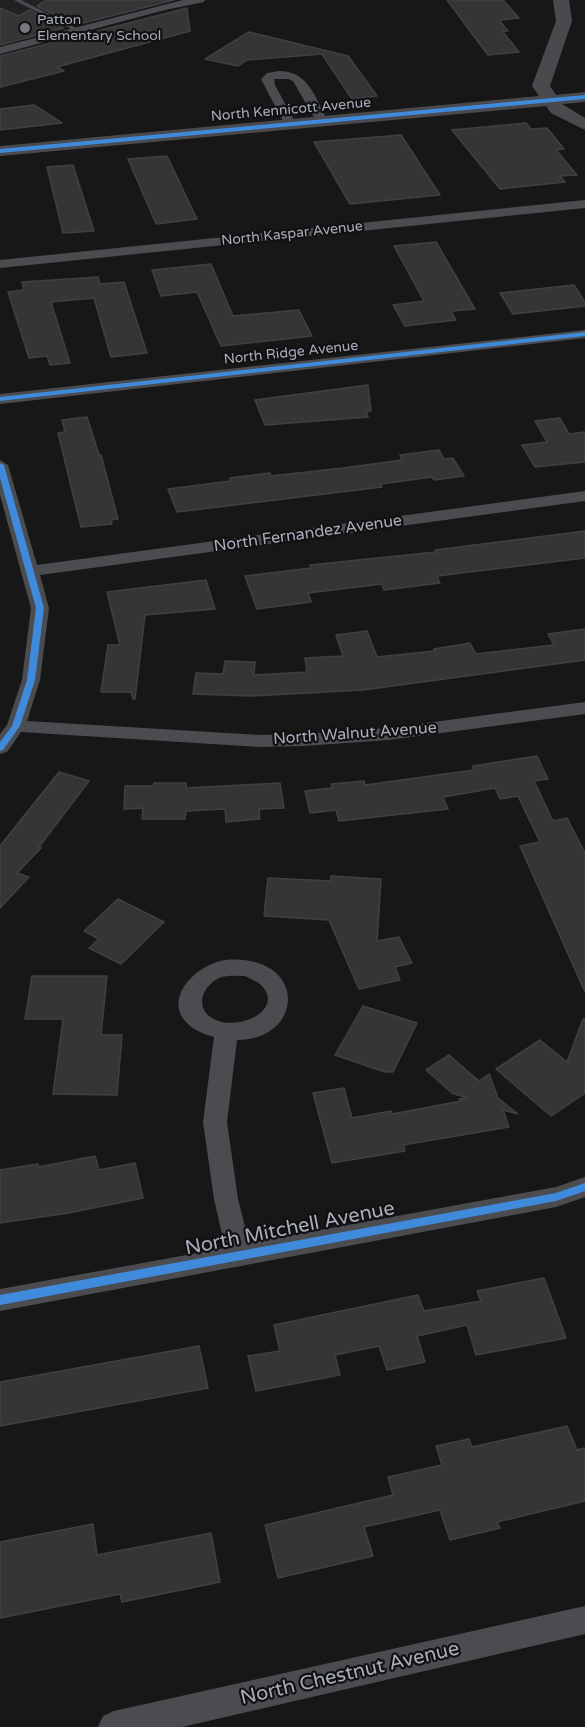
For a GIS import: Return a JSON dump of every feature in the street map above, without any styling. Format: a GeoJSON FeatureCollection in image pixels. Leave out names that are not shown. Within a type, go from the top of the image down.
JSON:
{"type":"FeatureCollection","features":[{"type":"Feature","properties":{"kind":"street"},"geometry":{"type":"LineString","coordinates":[[0,51],[164,7],[200,0]]}},
{"type":"Feature","properties":{"kind":"street"},"geometry":{"type":"LineString","coordinates":[[561,0],[564,21],[541,86],[557,109],[585,125]]}},
{"type":"Feature","properties":{"kind":"street"},"geometry":{"type":"LineString","coordinates":[[290,124],[267,80],[271,76],[290,75],[298,79],[322,121]]}},
{"type":"Feature","properties":{"kind":"street","name":"North Kennicott Avenue"},"geometry":{"type":"LineString","coordinates":[[0,151],[585,97]]}},
{"type":"Feature","properties":{"kind":"street","name":"North Kaspar Avenue"},"geometry":{"type":"LineString","coordinates":[[0,264],[585,204]]}},
{"type":"Feature","properties":{"kind":"street","name":"North Ridge Avenue"},"geometry":{"type":"LineString","coordinates":[[0,399],[585,334]]}},
{"type":"Feature","properties":{"kind":"street"},"geometry":{"type":"LineString","coordinates":[[0,465],[40,608],[31,680],[16,726],[0,748]]}},
{"type":"Feature","properties":{"kind":"street","name":"North Fernandez Avenue"},"geometry":{"type":"LineString","coordinates":[[31,572],[585,496]]}},
{"type":"Feature","properties":{"kind":"street","name":"North Walnut Avenue"},"geometry":{"type":"LineString","coordinates":[[16,726],[260,741],[303,740],[410,731],[584,711]]}},
{"type":"Feature","properties":{"kind":"street"},"geometry":{"type":"LineString","coordinates":[[226,1033],[215,1122],[226,1199],[240,1257]]}},
{"type":"Feature","properties":{"kind":"street","name":"North Mitchell Avenue"},"geometry":{"type":"LineString","coordinates":[[0,1300],[556,1197],[585,1187]]}},
{"type":"Feature","properties":{"kind":"street","name":"North Chestnut Avenue"},"geometry":{"type":"LineString","coordinates":[[114,1727],[585,1620]]}},
{"type":"Feature","properties":{"kind":"lane"},"geometry":{"type":"LineString","coordinates":[[17,0],[77,30]]}},
{"type":"Feature","properties":{"kind":"shaded area","name":"Patton Elementary School"},"geometry":{"type":"Polygon","coordinates":[[[0,0],[71,0],[99,14],[0,42],[0,0]]]}},
{"type":"Feature","properties":{"kind":"building"},"geometry":{"type":"Polygon","coordinates":[[[47,0],[174,0],[76,25],[37,6],[47,0]]]}},
{"type":"Feature","properties":{"kind":"building"},"geometry":{"type":"Polygon","coordinates":[[[447,0],[503,0],[519,18],[499,20],[508,31],[502,31],[519,52],[488,55],[447,0]]]}},
{"type":"Feature","properties":{"kind":"building"},"geometry":{"type":"Polygon","coordinates":[[[0,8],[19,16],[29,10],[64,28],[0,45],[0,8]]]}},
{"type":"Feature","properties":{"kind":"building"},"geometry":{"type":"Polygon","coordinates":[[[187,8],[190,31],[57,67],[64,71],[0,87],[0,56],[187,8]]]}},
{"type":"Feature","properties":{"kind":"building"},"geometry":{"type":"Polygon","coordinates":[[[249,32],[348,56],[377,96],[352,99],[322,54],[247,60],[238,66],[205,59],[249,32]]]}},
{"type":"Feature","properties":{"kind":"building"},"geometry":{"type":"Polygon","coordinates":[[[34,105],[62,123],[0,130],[0,109],[34,105]]]}},
{"type":"Feature","properties":{"kind":"building"},"geometry":{"type":"Polygon","coordinates":[[[526,123],[531,129],[547,128],[564,149],[556,150],[577,175],[560,176],[565,182],[500,189],[452,130],[526,123]]]}},
{"type":"Feature","properties":{"kind":"building"},"geometry":{"type":"Polygon","coordinates":[[[401,135],[440,195],[350,204],[314,142],[401,135]]]}},
{"type":"Feature","properties":{"kind":"building"},"geometry":{"type":"Polygon","coordinates":[[[167,156],[197,219],[156,224],[128,159],[167,156]]]}},
{"type":"Feature","properties":{"kind":"building"},"geometry":{"type":"Polygon","coordinates":[[[73,165],[94,231],[63,233],[47,167],[73,165]]]}},
{"type":"Feature","properties":{"kind":"building"},"geometry":{"type":"Polygon","coordinates":[[[436,242],[475,309],[451,311],[456,320],[405,326],[393,305],[424,301],[394,246],[436,242]]]}},
{"type":"Feature","properties":{"kind":"building"},"geometry":{"type":"Polygon","coordinates":[[[211,264],[233,316],[299,310],[312,336],[221,346],[197,292],[161,296],[152,270],[211,264]]]}},
{"type":"Feature","properties":{"kind":"building"},"geometry":{"type":"Polygon","coordinates":[[[98,277],[100,284],[124,282],[147,353],[111,357],[94,298],[51,302],[70,363],[50,365],[47,356],[29,358],[8,292],[24,290],[22,282],[98,277]]]}},
{"type":"Feature","properties":{"kind":"building"},"geometry":{"type":"Polygon","coordinates":[[[574,285],[585,302],[585,306],[513,314],[500,293],[574,285]]]}},
{"type":"Feature","properties":{"kind":"building"},"geometry":{"type":"Polygon","coordinates":[[[368,385],[371,411],[366,411],[368,417],[265,425],[255,400],[368,385]]]}},
{"type":"Feature","properties":{"kind":"building"},"geometry":{"type":"Polygon","coordinates":[[[87,417],[99,455],[101,455],[118,519],[111,520],[112,524],[81,527],[58,433],[65,432],[62,420],[87,417]]]}},
{"type":"Feature","properties":{"kind":"building"},"geometry":{"type":"Polygon","coordinates":[[[560,418],[569,434],[585,432],[585,462],[535,467],[522,445],[547,442],[535,421],[560,418]]]}},
{"type":"Feature","properties":{"kind":"building"},"geometry":{"type":"Polygon","coordinates":[[[439,450],[444,459],[453,458],[464,476],[434,480],[432,477],[380,484],[382,487],[177,512],[168,489],[231,481],[230,478],[270,473],[271,476],[402,460],[400,455],[439,450]]]}},
{"type":"Feature","properties":{"kind":"building"},"geometry":{"type":"Polygon","coordinates":[[[585,531],[585,558],[437,576],[440,583],[384,590],[382,584],[308,593],[311,602],[257,609],[245,576],[311,568],[310,565],[436,552],[435,550],[585,531]]]}},
{"type":"Feature","properties":{"kind":"building"},"geometry":{"type":"Polygon","coordinates":[[[206,580],[215,609],[145,615],[135,699],[131,692],[101,692],[108,645],[120,645],[107,592],[206,580]]]}},
{"type":"Feature","properties":{"kind":"building"},"geometry":{"type":"Polygon","coordinates":[[[585,629],[585,660],[363,690],[252,696],[193,694],[196,673],[223,674],[225,661],[255,662],[254,675],[307,672],[305,658],[343,656],[336,635],[367,631],[377,657],[435,651],[434,649],[470,643],[476,654],[554,645],[548,634],[585,629]]]}},
{"type":"Feature","properties":{"kind":"building"},"geometry":{"type":"Polygon","coordinates":[[[537,756],[548,779],[534,781],[553,821],[567,818],[585,853],[585,992],[520,846],[540,842],[518,796],[500,799],[495,788],[443,797],[448,809],[339,821],[336,810],[310,813],[305,791],[332,788],[331,784],[364,781],[365,785],[474,770],[473,766],[537,756]]]}},
{"type":"Feature","properties":{"kind":"building"},"geometry":{"type":"Polygon","coordinates":[[[59,772],[89,781],[39,847],[41,848],[17,873],[29,877],[0,908],[0,846],[59,772]]]}},
{"type":"Feature","properties":{"kind":"building"},"geometry":{"type":"Polygon","coordinates":[[[154,783],[186,783],[186,788],[280,783],[284,808],[259,809],[260,819],[226,822],[225,809],[186,811],[185,819],[142,819],[143,808],[124,809],[125,786],[154,786],[154,783]]]}},
{"type":"Feature","properties":{"kind":"building"},"geometry":{"type":"Polygon","coordinates":[[[331,876],[381,879],[377,941],[399,937],[412,963],[395,967],[400,980],[359,989],[329,920],[264,916],[268,878],[331,881],[331,876]]]}},
{"type":"Feature","properties":{"kind":"building"},"geometry":{"type":"Polygon","coordinates":[[[118,899],[164,922],[121,964],[89,948],[99,939],[84,931],[118,899]]]}},
{"type":"Feature","properties":{"kind":"building"},"geometry":{"type":"Polygon","coordinates":[[[32,976],[107,976],[101,1035],[122,1035],[117,1095],[53,1094],[63,1019],[25,1019],[32,976]]]}},
{"type":"Feature","properties":{"kind":"building"},"geometry":{"type":"Polygon","coordinates":[[[363,1006],[417,1023],[393,1072],[385,1072],[335,1055],[363,1006]]]}},
{"type":"Feature","properties":{"kind":"building"},"geometry":{"type":"Polygon","coordinates":[[[583,1019],[585,1019],[585,1093],[551,1116],[496,1069],[540,1040],[567,1062],[583,1019]]]}},
{"type":"Feature","properties":{"kind":"building"},"geometry":{"type":"Polygon","coordinates":[[[449,1055],[479,1081],[489,1074],[498,1098],[518,1114],[503,1110],[509,1127],[403,1145],[405,1151],[332,1163],[313,1093],[344,1088],[352,1118],[391,1111],[392,1114],[461,1101],[459,1099],[467,1098],[452,1093],[426,1070],[449,1055]]]}},
{"type":"Feature","properties":{"kind":"building"},"geometry":{"type":"Polygon","coordinates":[[[95,1156],[99,1170],[135,1163],[143,1198],[68,1213],[0,1223],[0,1170],[38,1164],[38,1167],[95,1156]]]}},
{"type":"Feature","properties":{"kind":"building"},"geometry":{"type":"Polygon","coordinates":[[[544,1278],[566,1338],[476,1355],[467,1325],[417,1336],[425,1362],[387,1370],[379,1346],[335,1355],[340,1375],[256,1391],[248,1356],[280,1351],[274,1325],[418,1295],[424,1311],[481,1301],[477,1291],[544,1278]]]}},
{"type":"Feature","properties":{"kind":"building"},"geometry":{"type":"Polygon","coordinates":[[[199,1346],[208,1388],[0,1426],[0,1382],[199,1346]]]}},
{"type":"Feature","properties":{"kind":"building"},"geometry":{"type":"Polygon","coordinates":[[[567,1426],[577,1450],[585,1448],[585,1501],[497,1522],[500,1528],[450,1540],[440,1510],[364,1527],[373,1556],[278,1578],[265,1525],[393,1495],[388,1477],[442,1465],[436,1446],[469,1439],[472,1447],[567,1426]]]}},
{"type":"Feature","properties":{"kind":"building"},"geometry":{"type":"Polygon","coordinates":[[[93,1524],[97,1555],[211,1533],[220,1582],[122,1602],[120,1594],[0,1618],[0,1542],[93,1524]]]}},
{"type":"Feature","properties":{"kind":"cycle path"},"geometry":{"type":"LineString","coordinates":[[0,151],[585,97]]}},
{"type":"Feature","properties":{"kind":"cycle path"},"geometry":{"type":"LineString","coordinates":[[0,399],[585,334]]}},
{"type":"Feature","properties":{"kind":"cycle path"},"geometry":{"type":"LineString","coordinates":[[0,465],[40,608],[31,680],[16,726],[0,748]]}},
{"type":"Feature","properties":{"kind":"cycle path"},"geometry":{"type":"LineString","coordinates":[[0,1300],[556,1197],[585,1187]]}},
{"type":"Feature","properties":{"kind":"place","name":"Patton Elementary School"},"geometry":{"type":"Point","coordinates":[25,28]}}]}
